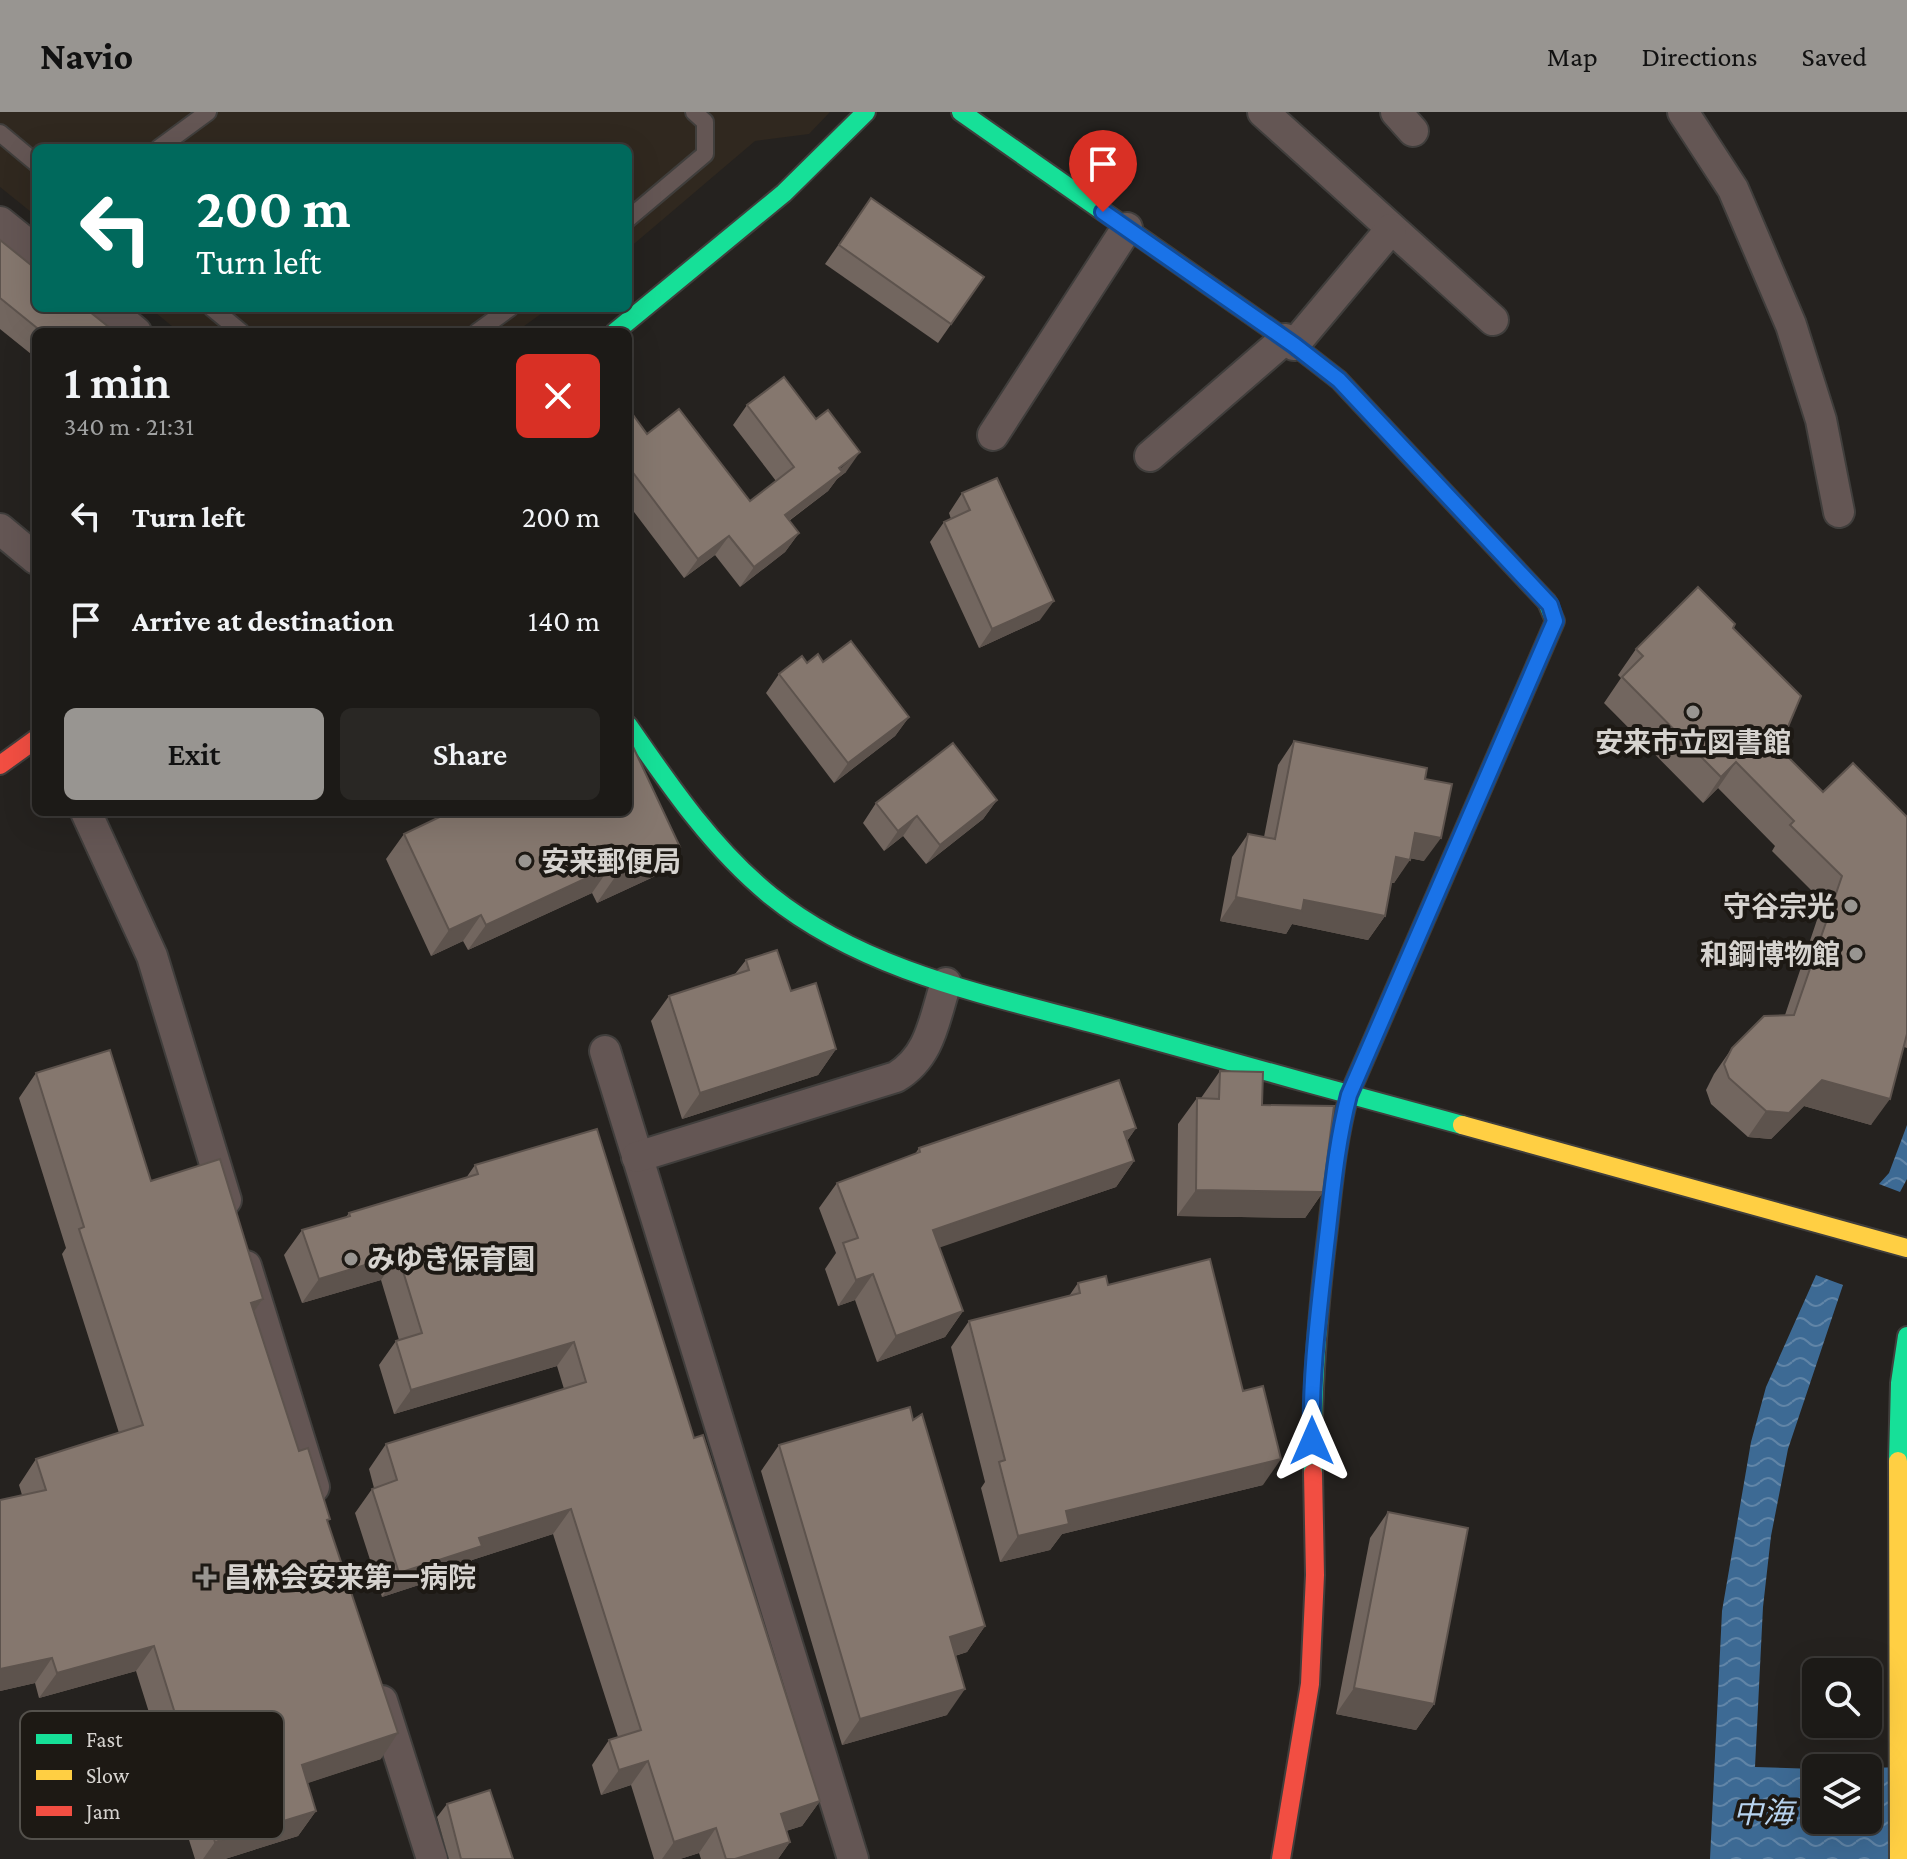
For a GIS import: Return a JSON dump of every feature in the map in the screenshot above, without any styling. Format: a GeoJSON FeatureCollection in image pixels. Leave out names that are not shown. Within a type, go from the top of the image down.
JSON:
{"type":"FeatureCollection","features":[{"type":"Feature","properties":{"kind":"street"},"geometry":{"type":"LineString","coordinates":[[620,328],[784,193],[866,112]]}},
{"type":"Feature","properties":{"kind":"street"},"geometry":{"type":"LineString","coordinates":[[961,112],[1290,342],[1339,380],[1550,605],[1555,621],[1349,1095],[1340,1128],[1311,1411],[1315,1575],[1310,1684],[1281,1859]]}},
{"type":"Feature","properties":{"kind":"street"},"geometry":{"type":"LineString","coordinates":[[1263,112],[1493,320]]}},
{"type":"Feature","properties":{"kind":"street"},"geometry":{"type":"LineString","coordinates":[[1683,112],[1733,189],[1791,325],[1821,420],[1839,512]]}},
{"type":"Feature","properties":{"kind":"street"},"geometry":{"type":"LineString","coordinates":[[0,222],[32,248]]}},
{"type":"Feature","properties":{"kind":"street"},"geometry":{"type":"LineString","coordinates":[[993,435],[1127,228]]}},
{"type":"Feature","properties":{"kind":"street"},"geometry":{"type":"LineString","coordinates":[[1150,456],[1290,342],[1391,229]]}},
{"type":"Feature","properties":{"kind":"street"},"geometry":{"type":"LineString","coordinates":[[112,312],[131,328]]}},
{"type":"Feature","properties":{"kind":"street"},"geometry":{"type":"LineString","coordinates":[[0,529],[32,556]]}},
{"type":"Feature","properties":{"kind":"street"},"geometry":{"type":"LineString","coordinates":[[632,731],[698,822],[750,877],[795,915],[862,951],[946,983],[1907,1248]]}},
{"type":"Feature","properties":{"kind":"street"},"geometry":{"type":"LineString","coordinates":[[0,765],[32,742]]}},
{"type":"Feature","properties":{"kind":"street"},"geometry":{"type":"LineString","coordinates":[[88,816],[152,956],[324,1519]]}},
{"type":"Feature","properties":{"kind":"street"},"geometry":{"type":"LineString","coordinates":[[637,1157],[896,1077],[917,1061],[924,1051],[946,983]]}},
{"type":"Feature","properties":{"kind":"street"},"geometry":{"type":"LineString","coordinates":[[605,1051],[853,1859]]}},
{"type":"Feature","properties":{"kind":"street"},"geometry":{"type":"LineString","coordinates":[[1899,1859],[1898,1439],[1900,1383],[1907,1336]]}},
{"type":"Feature","properties":{"kind":"street"},"geometry":{"type":"LineString","coordinates":[[375,1682],[432,1859]]}},
{"type":"Feature","properties":{"kind":"lane"},"geometry":{"type":"LineString","coordinates":[[164,144],[208,112]]}},
{"type":"Feature","properties":{"kind":"lane"},"geometry":{"type":"LineString","coordinates":[[632,216],[705,154],[705,122],[694,112]]}},
{"type":"Feature","properties":{"kind":"lane"},"geometry":{"type":"LineString","coordinates":[[0,133],[32,160]]}},
{"type":"Feature","properties":{"kind":"lane"},"geometry":{"type":"LineString","coordinates":[[217,312],[236,328]]}},
{"type":"Feature","properties":{"kind":"lane"},"geometry":{"type":"LineString","coordinates":[[482,328],[504,312]]}},
{"type":"Feature","properties":{"kind":"shaded area"},"geometry":{"type":"Polygon","coordinates":[[[0,112],[830,112],[809,134],[755,141],[632,246],[632,144],[32,144],[32,213],[0,187],[0,112]]]}},
{"type":"Feature","properties":{"kind":"shaded area"},"geometry":{"type":"Polygon","coordinates":[[[155,312],[544,312],[522,328],[174,328],[155,312]]]}},
{"type":"Feature","properties":{"kind":"water"},"geometry":{"type":"Polygon","coordinates":[[[1907,1125],[1907,1179],[1900,1192],[1879,1184],[1889,1173],[1907,1125]]]}},
{"type":"Feature","properties":{"kind":"water","name":"中海"},"geometry":{"type":"Polygon","coordinates":[[[1816,1275],[1843,1285],[1788,1449],[1771,1536],[1763,1607],[1755,1767],[1802,1769],[1802,1834],[1882,1834],[1882,1768],[1907,1767],[1907,1859],[1710,1859],[1722,1611],[1751,1442],[1766,1387],[1816,1275]]]}},
{"type":"Feature","properties":{"kind":"building"},"geometry":{"type":"Polygon","coordinates":[[[871,198],[984,277],[951,324],[839,245],[871,198]]]}},
{"type":"Feature","properties":{"kind":"building"},"geometry":{"type":"Polygon","coordinates":[[[0,240],[32,266],[32,312],[90,312],[110,328],[37,328],[0,298],[0,240]]]}},
{"type":"Feature","properties":{"kind":"building"},"geometry":{"type":"Polygon","coordinates":[[[784,377],[816,419],[828,410],[860,452],[839,468],[842,472],[785,515],[799,533],[754,567],[729,536],[698,559],[632,471],[632,413],[647,434],[679,409],[750,501],[794,467],[747,405],[784,377]]]}},
{"type":"Feature","properties":{"kind":"building"},"geometry":{"type":"Polygon","coordinates":[[[997,478],[1054,601],[992,629],[944,522],[970,510],[962,493],[997,478]]]}},
{"type":"Feature","properties":{"kind":"building"},"geometry":{"type":"Polygon","coordinates":[[[1698,587],[1735,624],[1733,628],[1801,696],[1779,748],[1823,792],[1853,763],[1907,817],[1907,1034],[1890,1099],[1822,1080],[1789,1113],[1766,1111],[1729,1078],[1724,1064],[1732,1048],[1764,1016],[1794,1015],[1842,876],[1790,825],[1794,821],[1736,762],[1721,777],[1622,677],[1643,656],[1636,649],[1698,587]]]}},
{"type":"Feature","properties":{"kind":"building"},"geometry":{"type":"Polygon","coordinates":[[[851,641],[909,717],[848,763],[779,674],[802,656],[807,663],[818,654],[823,662],[851,641]]]}},
{"type":"Feature","properties":{"kind":"building"},"geometry":{"type":"Polygon","coordinates":[[[1294,741],[1427,768],[1425,779],[1452,784],[1441,838],[1415,833],[1410,860],[1396,857],[1385,916],[1304,900],[1302,911],[1236,897],[1248,834],[1275,839],[1294,741]]]}},
{"type":"Feature","properties":{"kind":"building"},"geometry":{"type":"Polygon","coordinates":[[[953,743],[997,800],[940,845],[917,816],[898,831],[876,803],[953,743]]]}},
{"type":"Feature","properties":{"kind":"building"},"geometry":{"type":"Polygon","coordinates":[[[632,745],[680,847],[615,877],[610,867],[486,925],[481,915],[449,930],[404,834],[442,816],[632,816],[632,745]]]}},
{"type":"Feature","properties":{"kind":"building"},"geometry":{"type":"Polygon","coordinates":[[[777,950],[791,991],[816,983],[836,1049],[700,1093],[669,996],[749,970],[746,960],[777,950]]]}},
{"type":"Feature","properties":{"kind":"building"},"geometry":{"type":"Polygon","coordinates":[[[110,1050],[151,1181],[220,1159],[263,1299],[251,1303],[299,1451],[308,1448],[330,1519],[327,1520],[398,1733],[302,1765],[316,1811],[284,1821],[284,1711],[174,1711],[154,1646],[57,1673],[52,1658],[0,1669],[0,1500],[46,1490],[36,1459],[143,1425],[79,1229],[84,1227],[36,1073],[110,1050]]]}},
{"type":"Feature","properties":{"kind":"building"},"geometry":{"type":"Polygon","coordinates":[[[1220,1071],[1263,1072],[1262,1105],[1334,1106],[1323,1192],[1196,1190],[1197,1098],[1219,1099],[1220,1071]]]}},
{"type":"Feature","properties":{"kind":"building"},"geometry":{"type":"Polygon","coordinates":[[[1119,1080],[1136,1128],[1124,1132],[1134,1161],[933,1230],[963,1311],[896,1336],[873,1274],[856,1280],[843,1243],[858,1238],[837,1183],[920,1152],[919,1148],[1119,1080]]]}},
{"type":"Feature","properties":{"kind":"building"},"geometry":{"type":"Polygon","coordinates":[[[597,1129],[694,1438],[703,1435],[820,1801],[781,1814],[790,1842],[735,1859],[726,1859],[716,1828],[674,1842],[648,1761],[619,1770],[609,1740],[641,1730],[571,1509],[479,1538],[482,1546],[399,1573],[372,1489],[397,1480],[386,1444],[586,1382],[574,1342],[411,1390],[396,1341],[422,1333],[398,1255],[319,1279],[302,1230],[478,1174],[475,1165],[597,1129]]]}},
{"type":"Feature","properties":{"kind":"building"},"geometry":{"type":"Polygon","coordinates":[[[1210,1259],[1243,1391],[1263,1386],[1281,1459],[1066,1511],[1069,1524],[1018,1536],[999,1462],[1005,1460],[969,1321],[1080,1293],[1078,1283],[1106,1276],[1108,1285],[1210,1259]]]}},
{"type":"Feature","properties":{"kind":"building"},"geometry":{"type":"Polygon","coordinates":[[[910,1407],[913,1420],[922,1414],[985,1626],[950,1637],[965,1689],[860,1719],[779,1445],[910,1407]]]}},
{"type":"Feature","properties":{"kind":"building"},"geometry":{"type":"Polygon","coordinates":[[[1388,1512],[1468,1528],[1434,1704],[1354,1688],[1388,1512]]]}},
{"type":"Feature","properties":{"kind":"building"},"geometry":{"type":"Polygon","coordinates":[[[490,1790],[513,1859],[461,1859],[447,1804],[490,1790]]]}},
{"type":"Feature","properties":{"kind":"traffic: fast"},"geometry":{"type":"LineString","coordinates":[[620,328],[784,193],[866,112]]}},
{"type":"Feature","properties":{"kind":"traffic: fast"},"geometry":{"type":"LineString","coordinates":[[961,112],[1294,345],[1339,380],[1382,426]]}},
{"type":"Feature","properties":{"kind":"traffic: fast"},"geometry":{"type":"LineString","coordinates":[[1313,1473],[1314,1381],[1321,1289],[1336,1161],[1349,1095],[1555,621],[1547,602]]}},
{"type":"Feature","properties":{"kind":"traffic: fast"},"geometry":{"type":"LineString","coordinates":[[632,731],[676,794],[750,878],[808,922],[847,944],[888,963],[975,992],[1462,1125]]}},
{"type":"Feature","properties":{"kind":"traffic: fast"},"geometry":{"type":"LineString","coordinates":[[1898,1461],[1900,1383],[1907,1336]]}},
{"type":"Feature","properties":{"kind":"traffic: slow"},"geometry":{"type":"LineString","coordinates":[[1462,1125],[1907,1248]]}},
{"type":"Feature","properties":{"kind":"traffic: slow"},"geometry":{"type":"LineString","coordinates":[[1898,1461],[1899,1859]]}},
{"type":"Feature","properties":{"kind":"traffic: jam"},"geometry":{"type":"LineString","coordinates":[[1382,426],[1547,602]]}},
{"type":"Feature","properties":{"kind":"traffic: jam"},"geometry":{"type":"LineString","coordinates":[[0,765],[32,742]]}},
{"type":"Feature","properties":{"kind":"traffic: jam"},"geometry":{"type":"LineString","coordinates":[[1281,1859],[1310,1684],[1315,1575],[1313,1473]]}},
{"type":"Feature","properties":{"kind":"place","name":"安来市立図書館"},"geometry":{"type":"Point","coordinates":[1693,712]}},
{"type":"Feature","properties":{"kind":"place","name":"安来郵便局"},"geometry":{"type":"Point","coordinates":[525,861]}},
{"type":"Feature","properties":{"kind":"place","name":"守谷宗光"},"geometry":{"type":"Point","coordinates":[1851,906]}},
{"type":"Feature","properties":{"kind":"place","name":"和鋼博物館"},"geometry":{"type":"Point","coordinates":[1856,954]}},
{"type":"Feature","properties":{"kind":"place","name":"みゆき保育園"},"geometry":{"type":"Point","coordinates":[351,1259]}},
{"type":"Feature","properties":{"kind":"place","name":"昌林会安来第一病院"},"geometry":{"type":"Point","coordinates":[206,1577]}},
{"type":"Feature","properties":{"kind":"route"},"geometry":{"type":"LineString","coordinates":[[1103,212],[1294,345],[1339,380],[1550,605],[1554,613],[1555,621],[1540,660],[1349,1095],[1340,1128],[1322,1276],[1311,1411],[1312,1441]]}}]}
